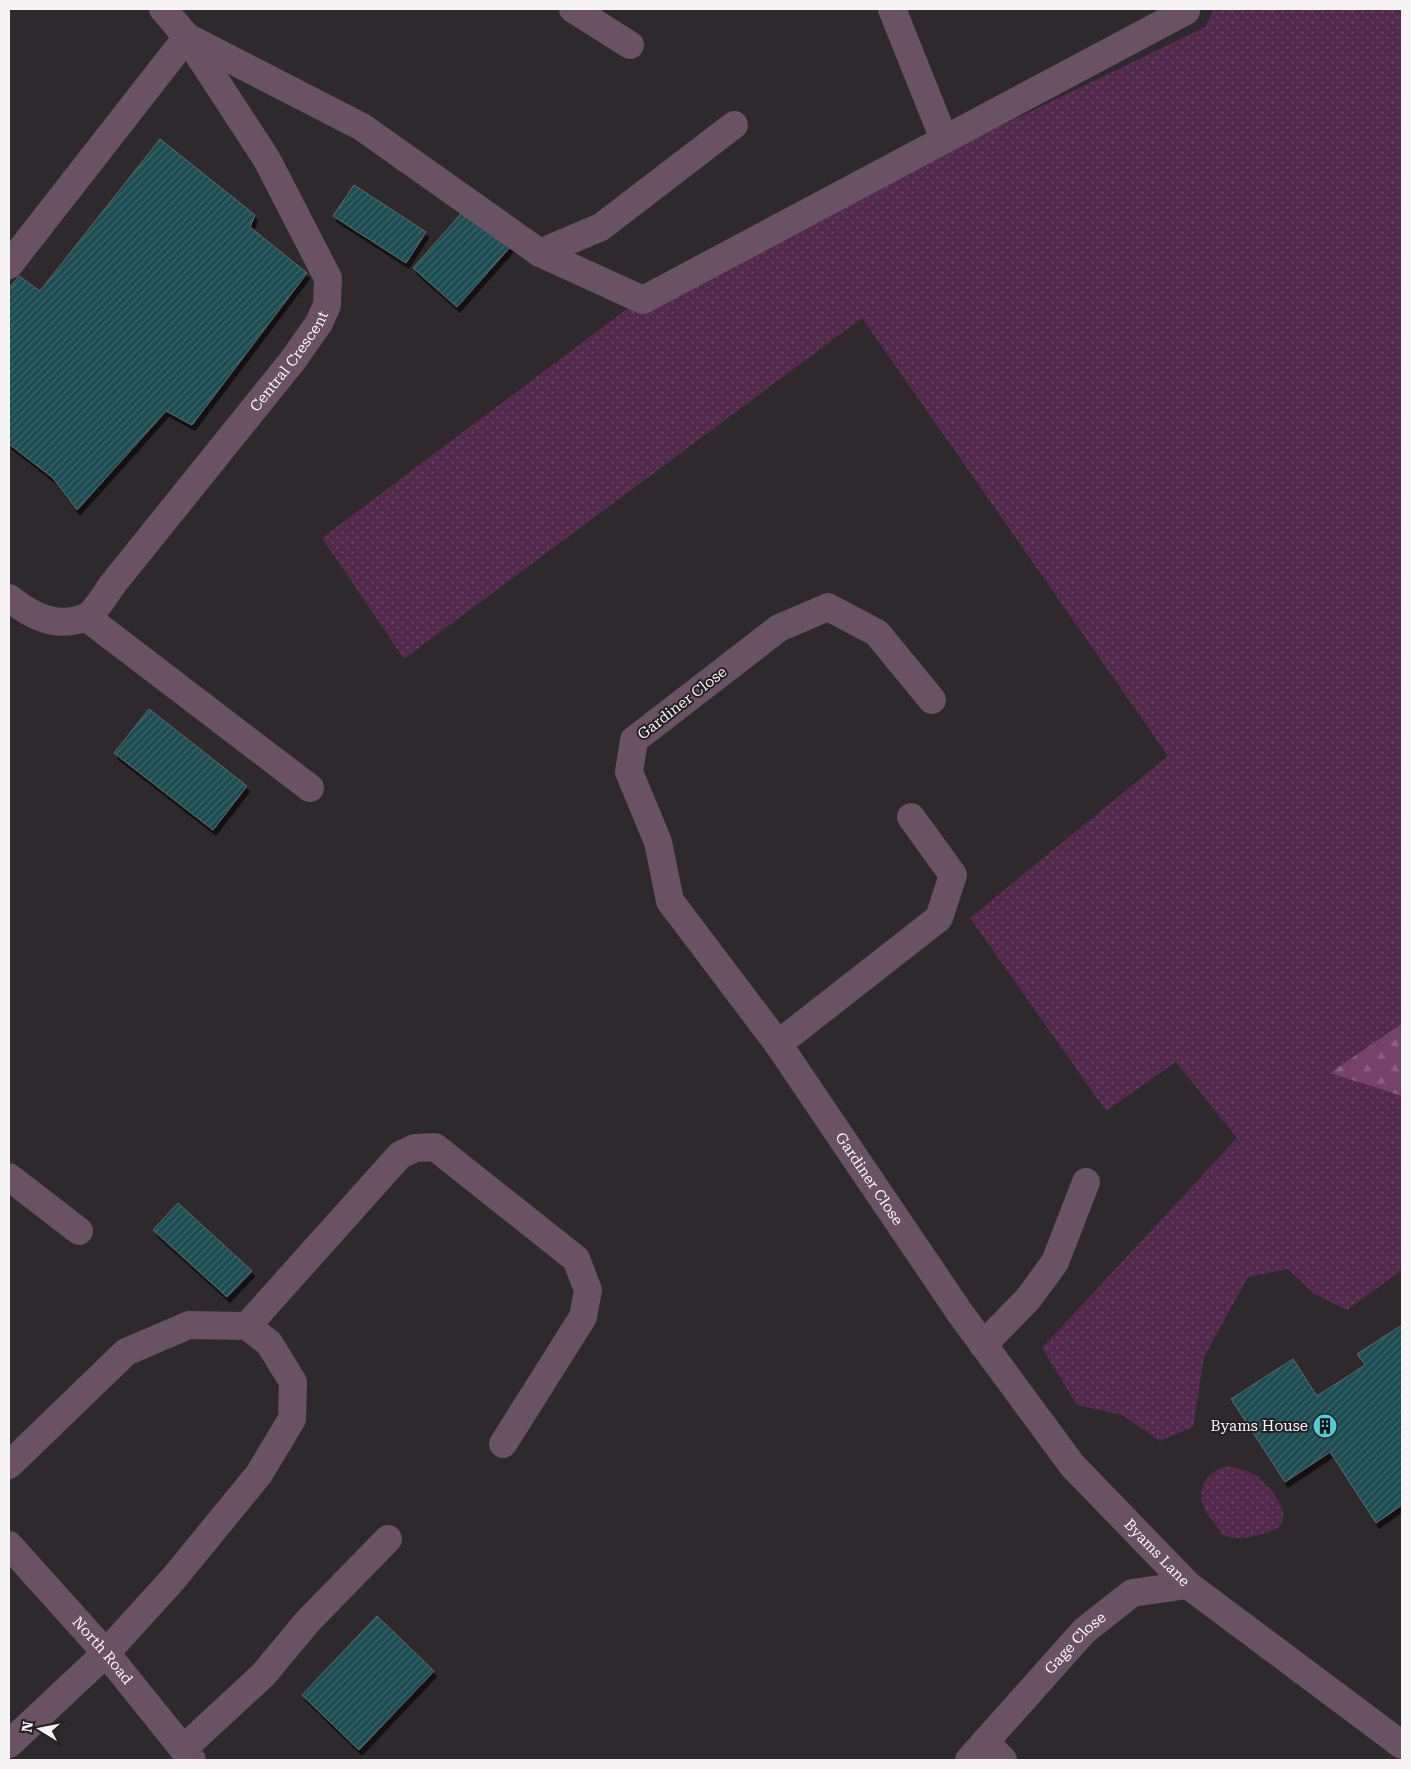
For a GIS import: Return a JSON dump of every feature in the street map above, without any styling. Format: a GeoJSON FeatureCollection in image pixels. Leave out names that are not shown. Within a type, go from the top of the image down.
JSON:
{"type":"FeatureCollection","features":[{"type":"Feature","properties":{"kind":"street","name":"Central Crescent"},"geometry":{"type":"LineString","coordinates":[[86,617],[98,605],[112,585],[293,360],[319,323],[327,305],[328,278],[266,158],[187,37],[164,9]]}},
{"type":"Feature","properties":{"kind":"street"},"geometry":{"type":"LineString","coordinates":[[574,9],[630,44]]}},
{"type":"Feature","properties":{"kind":"street"},"geometry":{"type":"LineString","coordinates":[[892,9],[944,139]]}},
{"type":"Feature","properties":{"kind":"street"},"geometry":{"type":"LineString","coordinates":[[9,265],[187,37],[362,127],[540,253],[642,300],[1186,11],[1183,9]]}},
{"type":"Feature","properties":{"kind":"street"},"geometry":{"type":"LineString","coordinates":[[540,253],[601,227],[734,124]]}},
{"type":"Feature","properties":{"kind":"street"},"geometry":{"type":"LineString","coordinates":[[9,598],[21,608],[39,618],[53,622],[68,622],[86,617],[310,788]]}},
{"type":"Feature","properties":{"kind":"street","name":"Gardiner Close"},"geometry":{"type":"LineString","coordinates":[[932,700],[877,632],[828,607],[779,628],[634,740],[629,772],[658,842],[670,901],[778,1044],[960,1313]]}},
{"type":"Feature","properties":{"kind":"street"},"geometry":{"type":"LineString","coordinates":[[778,1044],[939,918],[953,875],[912,818]]}},
{"type":"Feature","properties":{"kind":"street"},"geometry":{"type":"LineString","coordinates":[[247,1326],[400,1155],[415,1148],[435,1147],[576,1259],[588,1290],[583,1317],[503,1444]]}},
{"type":"Feature","properties":{"kind":"street"},"geometry":{"type":"LineString","coordinates":[[9,1176],[80,1231]]}},
{"type":"Feature","properties":{"kind":"street"},"geometry":{"type":"LineString","coordinates":[[983,1345],[1028,1299],[1055,1262],[1086,1182]]}},
{"type":"Feature","properties":{"kind":"street","name":"Byams Lane"},"geometry":{"type":"LineString","coordinates":[[960,1313],[1072,1465],[1188,1585],[1402,1745]]}},
{"type":"Feature","properties":{"kind":"street"},"geometry":{"type":"LineString","coordinates":[[9,1465],[126,1352],[189,1325],[247,1326],[269,1343],[293,1382],[292,1419],[259,1474],[174,1578],[106,1653],[9,1744]]}},
{"type":"Feature","properties":{"kind":"street"},"geometry":{"type":"LineString","coordinates":[[188,1755],[263,1675],[308,1621],[388,1539]]}},
{"type":"Feature","properties":{"kind":"street","name":"North Road"},"geometry":{"type":"LineString","coordinates":[[9,1545],[106,1653],[188,1755]]}},
{"type":"Feature","properties":{"kind":"street","name":"Gage Close"},"geometry":{"type":"LineString","coordinates":[[985,1754],[1090,1625],[1132,1593],[1188,1585]]}},
{"type":"Feature","properties":{"kind":"shaded area"},"geometry":{"type":"Polygon","coordinates":[[[1214,9],[1402,9],[1402,1020],[1401,1024],[1331,1073],[1402,1096],[1402,1270],[1347,1310],[1313,1293],[1288,1269],[1248,1277],[1204,1357],[1193,1427],[1160,1441],[1122,1415],[1077,1405],[1042,1348],[1237,1138],[1176,1062],[1106,1111],[970,918],[1168,756],[862,318],[404,659],[322,538],[635,303],[1205,27],[1214,9]]]}},
{"type":"Feature","properties":{"kind":"shaded area"},"geometry":{"type":"Polygon","coordinates":[[[1226,1466],[1252,1473],[1266,1484],[1281,1506],[1283,1520],[1280,1526],[1269,1532],[1243,1538],[1228,1537],[1222,1533],[1208,1515],[1202,1498],[1202,1490],[1209,1476],[1226,1466]]]}},
{"type":"Feature","properties":{"kind":"green space"},"geometry":{"type":"Polygon","coordinates":[[[1402,1020],[1402,1096],[1330,1073],[1401,1024],[1402,1020]]]}},
{"type":"Feature","properties":{"kind":"building"},"geometry":{"type":"Polygon","coordinates":[[[160,139],[255,215],[250,227],[307,273],[192,425],[166,411],[77,510],[53,478],[9,444],[9,332],[12,326],[9,323],[9,289],[19,276],[40,291],[160,139]]]}},
{"type":"Feature","properties":{"kind":"building"},"geometry":{"type":"Polygon","coordinates":[[[354,185],[426,232],[406,263],[333,216],[354,185]]]}},
{"type":"Feature","properties":{"kind":"building"},"geometry":{"type":"Polygon","coordinates":[[[467,207],[511,246],[457,307],[413,268],[467,207]]]}},
{"type":"Feature","properties":{"kind":"building"},"geometry":{"type":"Polygon","coordinates":[[[149,709],[247,786],[213,830],[114,753],[149,709]]]}},
{"type":"Feature","properties":{"kind":"building"},"geometry":{"type":"Polygon","coordinates":[[[178,1203],[252,1271],[227,1297],[153,1230],[178,1203]]]}},
{"type":"Feature","properties":{"kind":"building","name":"Byams House"},"geometry":{"type":"Polygon","coordinates":[[[1402,1325],[1402,1505],[1376,1523],[1330,1452],[1285,1482],[1231,1399],[1293,1359],[1317,1396],[1365,1365],[1357,1354],[1402,1325]]]}},
{"type":"Feature","properties":{"kind":"building"},"geometry":{"type":"Polygon","coordinates":[[[377,1616],[434,1671],[359,1750],[302,1695],[377,1616]]]}},
{"type":"Feature","properties":{"kind":"place","name":"Byams House"},"geometry":{"type":"Point","coordinates":[1325,1426]}}]}
